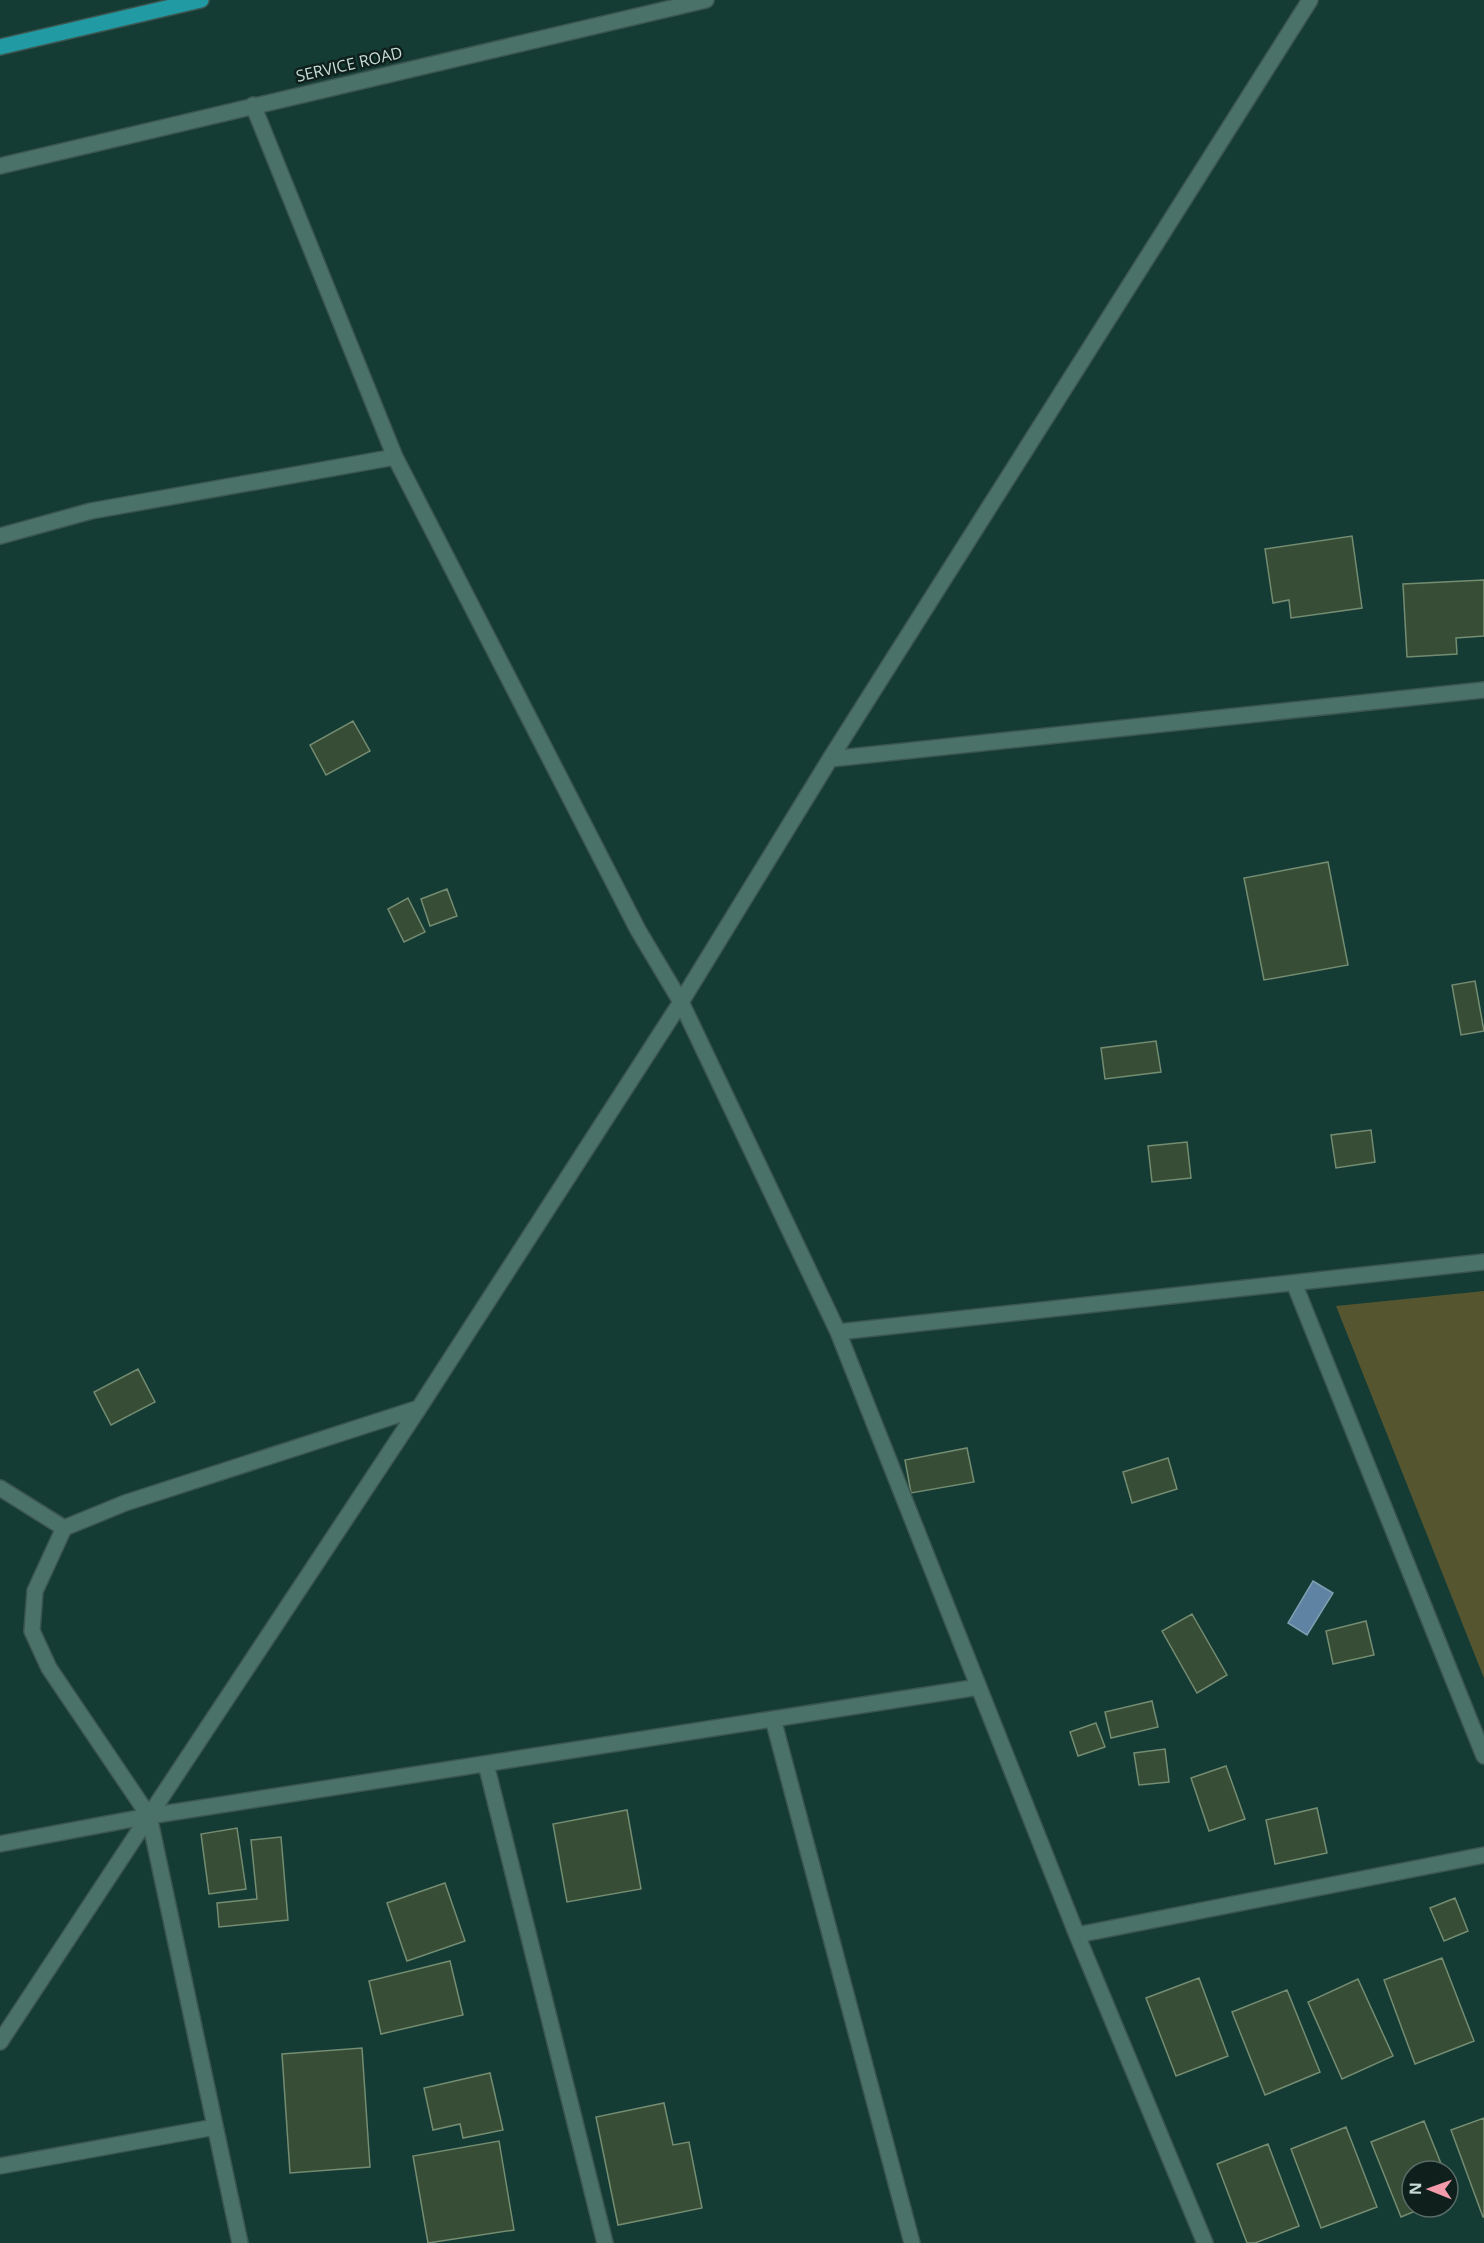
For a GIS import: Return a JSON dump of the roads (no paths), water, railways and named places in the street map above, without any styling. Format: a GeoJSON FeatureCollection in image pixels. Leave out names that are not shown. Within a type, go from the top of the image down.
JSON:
{"type":"FeatureCollection","features":[{"type":"Feature","properties":{"kind":"main road"},"geometry":{"type":"LineString","coordinates":[[0,47],[201,0]]}},
{"type":"Feature","properties":{"kind":"street","name":"SERVICE ROAD"},"geometry":{"type":"LineString","coordinates":[[0,166],[706,0]]}},
{"type":"Feature","properties":{"kind":"street"},"geometry":{"type":"LineString","coordinates":[[0,2042],[419,1408],[681,1002],[830,759],[1310,0]]}},
{"type":"Feature","properties":{"kind":"street"},"geometry":{"type":"LineString","coordinates":[[253,105],[395,457],[639,930],[681,1002],[838,1332],[1077,1935],[1205,2243]]}},
{"type":"Feature","properties":{"kind":"street"},"geometry":{"type":"LineString","coordinates":[[0,536],[91,511],[395,457]]}},
{"type":"Feature","properties":{"kind":"street"},"geometry":{"type":"LineString","coordinates":[[830,759],[1484,690]]}},
{"type":"Feature","properties":{"kind":"street"},"geometry":{"type":"LineString","coordinates":[[838,1332],[1484,1262]]}},
{"type":"Feature","properties":{"kind":"street"},"geometry":{"type":"LineString","coordinates":[[1294,1283],[1484,1756]]}},
{"type":"Feature","properties":{"kind":"street"},"geometry":{"type":"LineString","coordinates":[[240,2243],[149,1816],[49,1668],[32,1631],[34,1592],[64,1528],[125,1503],[419,1408]]}},
{"type":"Feature","properties":{"kind":"street"},"geometry":{"type":"LineString","coordinates":[[0,1488],[64,1528]]}},
{"type":"Feature","properties":{"kind":"street"},"geometry":{"type":"LineString","coordinates":[[0,1844],[149,1816],[980,1687]]}},
{"type":"Feature","properties":{"kind":"street"},"geometry":{"type":"LineString","coordinates":[[773,1719],[912,2243]]}},
{"type":"Feature","properties":{"kind":"street"},"geometry":{"type":"LineString","coordinates":[[486,1764],[605,2243]]}},
{"type":"Feature","properties":{"kind":"street"},"geometry":{"type":"LineString","coordinates":[[1077,1935],[1484,1855]]}},
{"type":"Feature","properties":{"kind":"street"},"geometry":{"type":"LineString","coordinates":[[0,2166],[215,2127]]}},
{"type":"Feature","properties":{"kind":"water"},"geometry":{"type":"Polygon","coordinates":[[[1313,1581],[1333,1593],[1307,1635],[1288,1623],[1313,1581]]]}}]}
